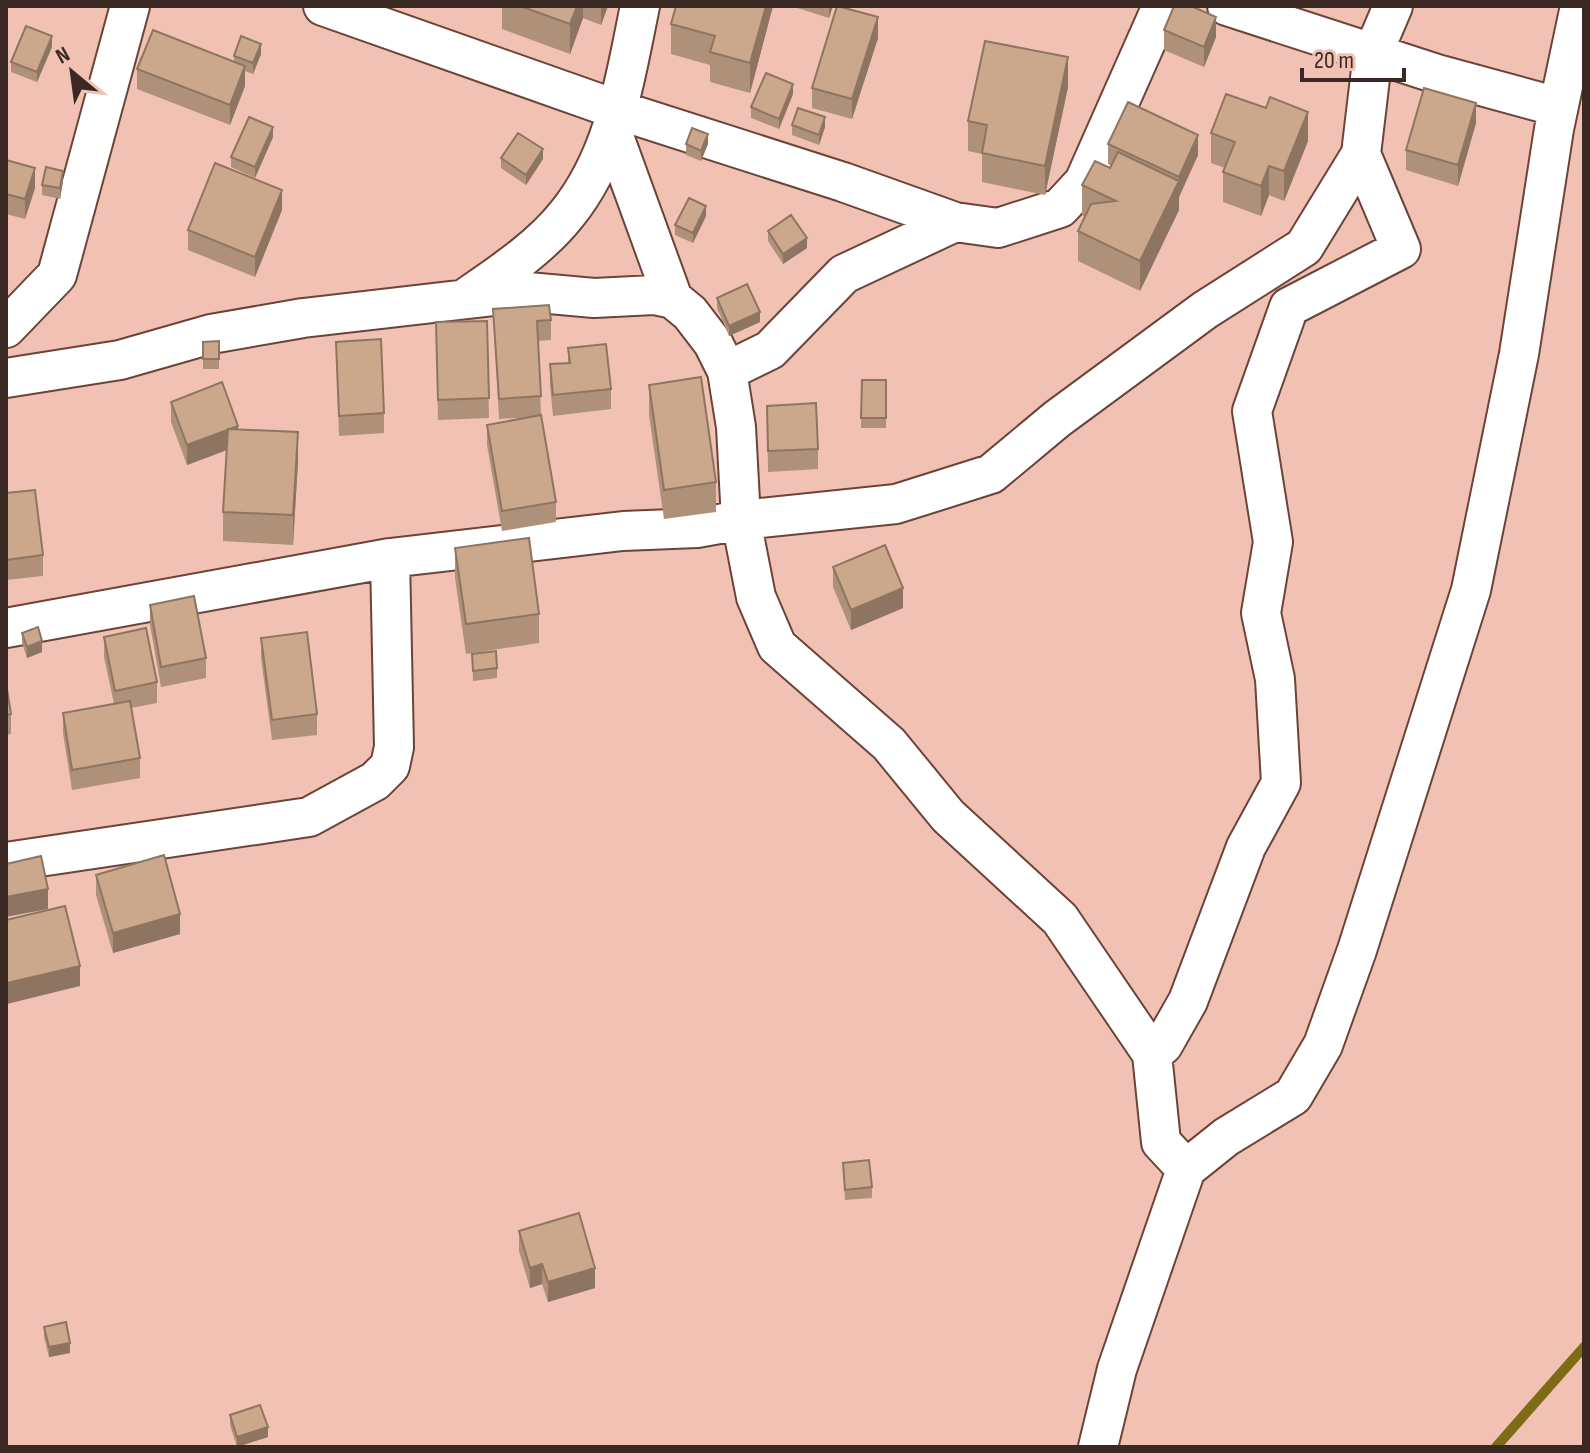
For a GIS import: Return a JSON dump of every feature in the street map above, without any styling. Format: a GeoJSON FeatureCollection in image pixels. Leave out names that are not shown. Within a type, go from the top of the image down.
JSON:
{"type":"FeatureCollection","features":[{"type":"Feature","properties":{"kind":"street"},"geometry":{"type":"LineString","coordinates":[[6,328],[57,275],[130,6]]}},
{"type":"Feature","properties":{"kind":"street"},"geometry":{"type":"LineString","coordinates":[[323,6],[615,120],[843,182],[955,222],[998,228],[1060,208],[1084,182],[1161,6]]}},
{"type":"Feature","properties":{"kind":"street"},"geometry":{"type":"LineString","coordinates":[[461,301],[542,241],[568,214],[596,170],[615,120],[640,6]]}},
{"type":"Feature","properties":{"kind":"street"},"geometry":{"type":"LineString","coordinates":[[1227,6],[1558,107]]}},
{"type":"Feature","properties":{"kind":"street"},"geometry":{"type":"LineString","coordinates":[[6,628],[390,558],[623,531],[697,528],[741,520],[896,504],[991,474],[1057,419],[1205,310],[1304,247],[1361,154],[1373,53],[1393,6]]}},
{"type":"Feature","properties":{"kind":"street"},"geometry":{"type":"LineString","coordinates":[[1098,1447],[1117,1369],[1186,1169],[1226,1137],[1293,1096],[1323,1045],[1357,950],[1471,590],[1519,354],[1558,107],[1580,6]]}},
{"type":"Feature","properties":{"kind":"street"},"geometry":{"type":"LineString","coordinates":[[615,120],[673,299]]}},
{"type":"Feature","properties":{"kind":"street"},"geometry":{"type":"LineString","coordinates":[[1152,1054],[1163,1045],[1188,1001],[1246,847],[1281,783],[1275,679],[1261,613],[1273,542],[1252,411],[1289,307],[1401,249],[1361,154]]}},
{"type":"Feature","properties":{"kind":"street"},"geometry":{"type":"LineString","coordinates":[[727,371],[770,350],[826,288],[844,274],[955,222]]}},
{"type":"Feature","properties":{"kind":"street"},"geometry":{"type":"LineString","coordinates":[[6,378],[120,360],[211,334],[303,318],[528,292],[594,298],[654,295],[673,299],[690,313],[713,343],[727,371],[736,427],[741,520],[756,597],[777,646],[889,744],[948,816],[1060,919],[1152,1054],[1161,1142],[1186,1169]]}},
{"type":"Feature","properties":{"kind":"street"},"geometry":{"type":"LineString","coordinates":[[6,862],[309,817],[375,781],[390,766],[394,747],[390,558]]}},
{"type":"Feature","properties":{"kind":"building"},"geometry":{"type":"Polygon","coordinates":[[[520,6],[577,6],[570,24],[520,6]]]}},
{"type":"Feature","properties":{"kind":"building"},"geometry":{"type":"Polygon","coordinates":[[[676,6],[766,6],[750,63],[710,52],[715,36],[671,24],[676,6]]]}},
{"type":"Feature","properties":{"kind":"building"},"geometry":{"type":"Polygon","coordinates":[[[837,6],[878,17],[852,99],[812,88],[837,6]]]}},
{"type":"Feature","properties":{"kind":"building"},"geometry":{"type":"Polygon","coordinates":[[[1174,6],[1191,6],[1216,17],[1204,47],[1164,30],[1174,6]]]}},
{"type":"Feature","properties":{"kind":"building"},"geometry":{"type":"Polygon","coordinates":[[[26,26],[52,36],[37,72],[11,62],[26,26]]]}},
{"type":"Feature","properties":{"kind":"building"},"geometry":{"type":"Polygon","coordinates":[[[153,30],[245,66],[230,105],[137,69],[153,30]]]}},
{"type":"Feature","properties":{"kind":"building"},"geometry":{"type":"Polygon","coordinates":[[[241,36],[261,44],[253,63],[234,56],[241,36]]]}},
{"type":"Feature","properties":{"kind":"building"},"geometry":{"type":"Polygon","coordinates":[[[985,41],[1068,57],[1045,166],[982,153],[987,125],[968,121],[985,41]]]}},
{"type":"Feature","properties":{"kind":"building"},"geometry":{"type":"Polygon","coordinates":[[[766,73],[793,84],[779,119],[751,107],[766,73]]]}},
{"type":"Feature","properties":{"kind":"building"},"geometry":{"type":"Polygon","coordinates":[[[1424,88],[1476,103],[1458,165],[1406,150],[1424,88]]]}},
{"type":"Feature","properties":{"kind":"building"},"geometry":{"type":"Polygon","coordinates":[[[1226,94],[1266,108],[1270,97],[1308,112],[1284,171],[1269,166],[1261,186],[1223,172],[1235,142],[1211,133],[1226,94]]]}},
{"type":"Feature","properties":{"kind":"building"},"geometry":{"type":"Polygon","coordinates":[[[1128,102],[1198,135],[1179,177],[1108,144],[1128,102]]]}},
{"type":"Feature","properties":{"kind":"building"},"geometry":{"type":"Polygon","coordinates":[[[798,108],[825,117],[819,135],[792,125],[798,108]]]}},
{"type":"Feature","properties":{"kind":"building"},"geometry":{"type":"Polygon","coordinates":[[[249,117],[273,127],[255,167],[231,157],[249,117]]]}},
{"type":"Feature","properties":{"kind":"building"},"geometry":{"type":"Polygon","coordinates":[[[692,128],[708,134],[701,151],[686,144],[692,128]]]}},
{"type":"Feature","properties":{"kind":"building"},"geometry":{"type":"Polygon","coordinates":[[[518,133],[543,149],[526,175],[501,158],[518,133]]]}},
{"type":"Feature","properties":{"kind":"building"},"geometry":{"type":"Polygon","coordinates":[[[1118,152],[1179,181],[1140,261],[1078,231],[1091,204],[1116,201],[1082,185],[1095,161],[1110,168],[1118,152]]]}},
{"type":"Feature","properties":{"kind":"building"},"geometry":{"type":"Polygon","coordinates":[[[6,160],[35,168],[25,199],[6,194],[6,160]]]}},
{"type":"Feature","properties":{"kind":"building"},"geometry":{"type":"Polygon","coordinates":[[[215,163],[282,190],[255,257],[188,230],[215,163]]]}},
{"type":"Feature","properties":{"kind":"building"},"geometry":{"type":"Polygon","coordinates":[[[46,167],[63,171],[60,188],[42,185],[46,167]]]}},
{"type":"Feature","properties":{"kind":"building"},"geometry":{"type":"Polygon","coordinates":[[[689,198],[706,206],[693,233],[675,225],[689,198]]]}},
{"type":"Feature","properties":{"kind":"building"},"geometry":{"type":"Polygon","coordinates":[[[791,215],[807,238],[783,254],[768,231],[791,215]]]}},
{"type":"Feature","properties":{"kind":"building"},"geometry":{"type":"Polygon","coordinates":[[[747,284],[760,312],[729,326],[717,298],[747,284]]]}},
{"type":"Feature","properties":{"kind":"building"},"geometry":{"type":"Polygon","coordinates":[[[549,305],[551,320],[537,321],[541,396],[499,399],[493,309],[549,305]]]}},
{"type":"Feature","properties":{"kind":"building"},"geometry":{"type":"Polygon","coordinates":[[[487,321],[489,398],[438,400],[436,322],[487,321]]]}},
{"type":"Feature","properties":{"kind":"building"},"geometry":{"type":"Polygon","coordinates":[[[381,339],[384,413],[339,416],[336,342],[381,339]]]}},
{"type":"Feature","properties":{"kind":"building"},"geometry":{"type":"Polygon","coordinates":[[[219,341],[219,359],[203,359],[203,342],[219,341]]]}},
{"type":"Feature","properties":{"kind":"building"},"geometry":{"type":"Polygon","coordinates":[[[606,344],[611,389],[553,395],[550,364],[570,363],[568,348],[606,344]]]}},
{"type":"Feature","properties":{"kind":"building"},"geometry":{"type":"Polygon","coordinates":[[[701,377],[716,482],[664,490],[649,385],[701,377]]]}},
{"type":"Feature","properties":{"kind":"building"},"geometry":{"type":"Polygon","coordinates":[[[862,380],[886,380],[886,418],[861,418],[862,380]]]}},
{"type":"Feature","properties":{"kind":"building"},"geometry":{"type":"Polygon","coordinates":[[[222,382],[238,426],[187,445],[171,402],[222,382]]]}},
{"type":"Feature","properties":{"kind":"building"},"geometry":{"type":"Polygon","coordinates":[[[816,403],[818,449],[768,451],[767,406],[816,403]]]}},
{"type":"Feature","properties":{"kind":"building"},"geometry":{"type":"Polygon","coordinates":[[[541,415],[556,502],[502,511],[487,425],[541,415]]]}},
{"type":"Feature","properties":{"kind":"building"},"geometry":{"type":"Polygon","coordinates":[[[228,429],[298,432],[293,515],[223,512],[228,429]]]}},
{"type":"Feature","properties":{"kind":"building"},"geometry":{"type":"Polygon","coordinates":[[[35,490],[43,555],[6,560],[6,493],[35,490]]]}},
{"type":"Feature","properties":{"kind":"building"},"geometry":{"type":"Polygon","coordinates":[[[529,538],[539,614],[466,624],[455,548],[529,538]]]}},
{"type":"Feature","properties":{"kind":"building"},"geometry":{"type":"Polygon","coordinates":[[[885,545],[903,588],[851,610],[833,567],[885,545]]]}},
{"type":"Feature","properties":{"kind":"building"},"geometry":{"type":"Polygon","coordinates":[[[194,596],[206,658],[161,667],[150,605],[194,596]]]}},
{"type":"Feature","properties":{"kind":"building"},"geometry":{"type":"Polygon","coordinates":[[[38,627],[42,641],[27,647],[22,633],[38,627]]]}},
{"type":"Feature","properties":{"kind":"building"},"geometry":{"type":"Polygon","coordinates":[[[146,628],[157,682],[115,691],[104,637],[146,628]]]}},
{"type":"Feature","properties":{"kind":"building"},"geometry":{"type":"Polygon","coordinates":[[[307,632],[317,714],[272,720],[261,638],[307,632]]]}},
{"type":"Feature","properties":{"kind":"building"},"geometry":{"type":"Polygon","coordinates":[[[496,651],[497,668],[473,671],[472,654],[496,651]]]}},
{"type":"Feature","properties":{"kind":"building"},"geometry":{"type":"Polygon","coordinates":[[[6,683],[11,714],[6,715],[6,683]]]}},
{"type":"Feature","properties":{"kind":"building"},"geometry":{"type":"Polygon","coordinates":[[[130,701],[140,758],[72,770],[63,713],[130,701]]]}},
{"type":"Feature","properties":{"kind":"building"},"geometry":{"type":"Polygon","coordinates":[[[164,855],[180,914],[113,933],[96,875],[164,855]]]}},
{"type":"Feature","properties":{"kind":"building"},"geometry":{"type":"Polygon","coordinates":[[[41,856],[48,889],[6,897],[6,864],[41,856]]]}},
{"type":"Feature","properties":{"kind":"building"},"geometry":{"type":"Polygon","coordinates":[[[65,906],[80,966],[7,983],[6,920],[65,906]]]}},
{"type":"Feature","properties":{"kind":"building"},"geometry":{"type":"Polygon","coordinates":[[[869,1160],[872,1187],[845,1190],[843,1163],[869,1160]]]}},
{"type":"Feature","properties":{"kind":"building"},"geometry":{"type":"Polygon","coordinates":[[[579,1213],[595,1268],[548,1282],[542,1264],[530,1268],[519,1231],[579,1213]]]}},
{"type":"Feature","properties":{"kind":"building"},"geometry":{"type":"Polygon","coordinates":[[[66,1322],[70,1343],[49,1347],[44,1327],[66,1322]]]}},
{"type":"Feature","properties":{"kind":"building"},"geometry":{"type":"Polygon","coordinates":[[[260,1405],[268,1427],[237,1437],[230,1415],[260,1405]]]}},
{"type":"Feature","properties":{"kind":"waterway"},"geometry":{"type":"LineString","coordinates":[[1496,1447],[1584,1347]]}}]}
